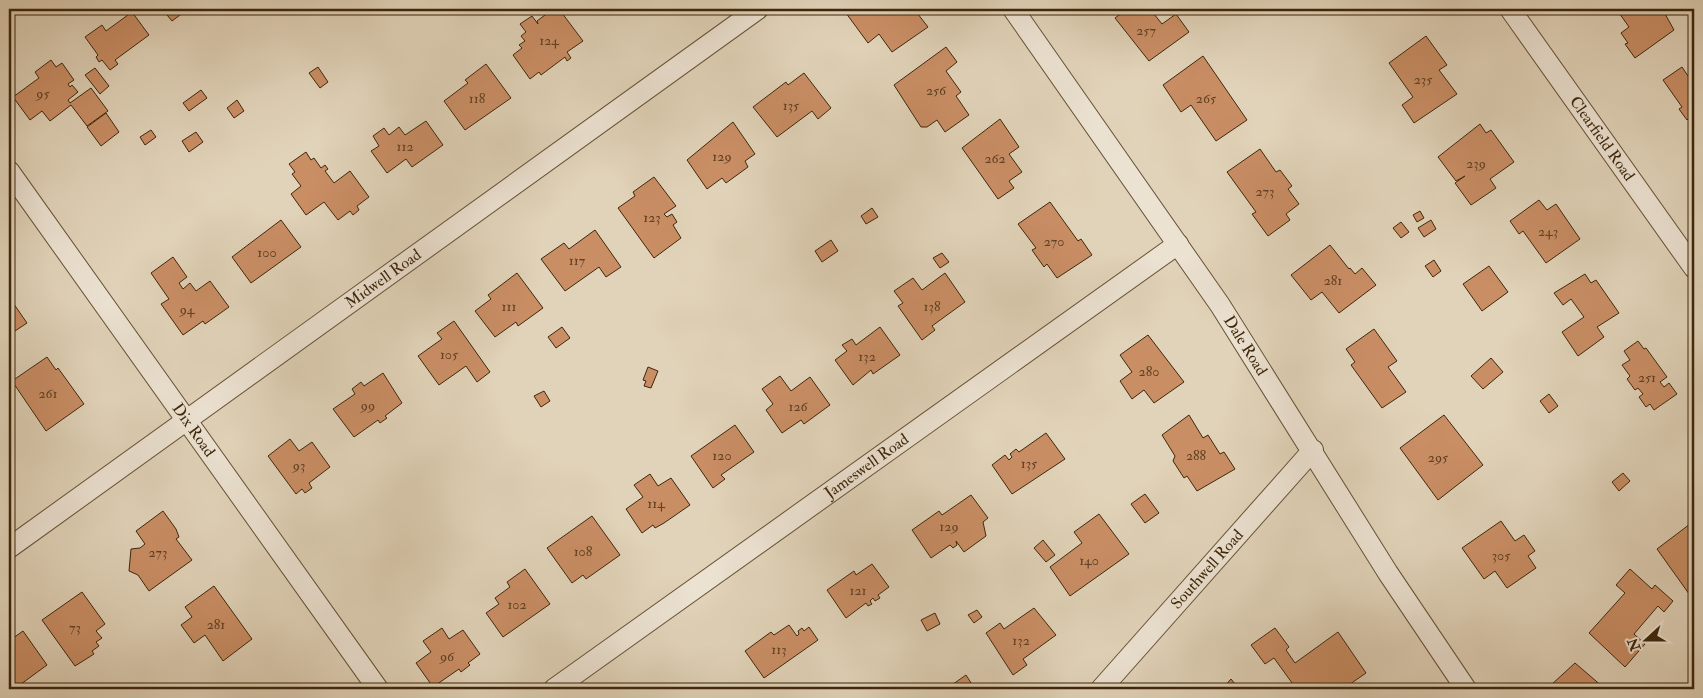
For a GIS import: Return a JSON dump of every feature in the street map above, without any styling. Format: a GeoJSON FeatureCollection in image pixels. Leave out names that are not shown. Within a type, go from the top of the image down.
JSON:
{"type":"FeatureCollection","features":[{"type":"Feature","properties":{"kind":"street","name":"Midwell Road"},"geometry":{"type":"LineString","coordinates":[[9,548],[758,9]]}},
{"type":"Feature","properties":{"kind":"street","name":"Dale Road"},"geometry":{"type":"LineString","coordinates":[[1013,9],[1178,244],[1313,450],[1388,573],[1466,689]]}},
{"type":"Feature","properties":{"kind":"street","name":"Clearfield Road"},"geometry":{"type":"LineString","coordinates":[[1510,9],[1694,268]]}},
{"type":"Feature","properties":{"kind":"street","name":"Dix Road"},"geometry":{"type":"LineString","coordinates":[[9,171],[378,689]]}},
{"type":"Feature","properties":{"kind":"street","name":"Jameswell Road"},"geometry":{"type":"LineString","coordinates":[[554,689],[1178,244]]}},
{"type":"Feature","properties":{"kind":"street","name":"Southwell Road"},"geometry":{"type":"LineString","coordinates":[[1101,689],[1313,450]]}},
{"type":"Feature","properties":{"kind":"building"},"geometry":{"type":"Polygon","coordinates":[[[162,9],[188,9],[172,21],[162,9]]]}},
{"type":"Feature","properties":{"kind":"building"},"geometry":{"type":"Polygon","coordinates":[[[553,9],[559,9],[583,41],[567,52],[571,58],[567,61],[565,57],[541,75],[539,72],[530,79],[513,55],[522,48],[519,45],[525,41],[521,36],[526,32],[520,24],[532,16],[538,24],[537,21],[553,9]]]}},
{"type":"Feature","properties":{"kind":"building"},"geometry":{"type":"Polygon","coordinates":[[[843,9],[914,9],[928,27],[892,52],[879,34],[868,43],[843,9]]]}},
{"type":"Feature","properties":{"kind":"building"},"geometry":{"type":"Polygon","coordinates":[[[1127,9],[1150,9],[1162,24],[1176,14],[1189,32],[1149,61],[1115,18],[1127,9]]]}},
{"type":"Feature","properties":{"kind":"building"},"geometry":{"type":"Polygon","coordinates":[[[1613,9],[1659,9],[1663,14],[1664,12],[1674,30],[1635,58],[1625,44],[1628,43],[1621,33],[1629,27],[1617,10],[1615,12],[1613,9]]]}},
{"type":"Feature","properties":{"kind":"building"},"geometry":{"type":"Polygon","coordinates":[[[132,12],[149,35],[115,60],[118,64],[110,70],[102,60],[99,62],[96,57],[98,55],[85,37],[102,25],[106,31],[132,12]]]}},
{"type":"Feature","properties":{"kind":"building"},"geometry":{"type":"Polygon","coordinates":[[[1426,36],[1447,65],[1439,70],[1457,94],[1414,123],[1402,105],[1413,97],[1389,63],[1426,36]]]}},
{"type":"Feature","properties":{"kind":"building"},"geometry":{"type":"Polygon","coordinates":[[[946,47],[957,62],[946,71],[961,92],[956,96],[969,115],[945,132],[937,120],[927,127],[921,127],[894,85],[946,47]]]}},
{"type":"Feature","properties":{"kind":"building"},"geometry":{"type":"Polygon","coordinates":[[[1203,56],[1247,120],[1216,141],[1191,105],[1181,112],[1163,85],[1203,56]]]}},
{"type":"Feature","properties":{"kind":"building"},"geometry":{"type":"Polygon","coordinates":[[[51,60],[56,67],[62,63],[74,80],[68,84],[70,87],[72,85],[78,92],[68,100],[70,103],[91,88],[108,111],[87,126],[71,105],[50,121],[42,111],[30,120],[13,97],[39,78],[35,72],[51,60]]]}},
{"type":"Feature","properties":{"kind":"building"},"geometry":{"type":"Polygon","coordinates":[[[486,64],[511,98],[465,130],[444,101],[468,83],[465,80],[486,64]]]}},
{"type":"Feature","properties":{"kind":"building"},"geometry":{"type":"Polygon","coordinates":[[[318,67],[328,82],[320,88],[309,73],[318,67]]]}},
{"type":"Feature","properties":{"kind":"building"},"geometry":{"type":"Polygon","coordinates":[[[1682,67],[1688,76],[1694,72],[1694,113],[1687,120],[1679,109],[1682,107],[1663,80],[1682,67]]]}},
{"type":"Feature","properties":{"kind":"building"},"geometry":{"type":"Polygon","coordinates":[[[95,68],[109,86],[100,94],[85,75],[95,68]]]}},
{"type":"Feature","properties":{"kind":"building"},"geometry":{"type":"Polygon","coordinates":[[[804,73],[831,108],[818,119],[812,111],[777,137],[753,107],[786,82],[788,85],[804,73]]]}},
{"type":"Feature","properties":{"kind":"building"},"geometry":{"type":"Polygon","coordinates":[[[201,90],[207,98],[189,111],[183,103],[201,90]]]}},
{"type":"Feature","properties":{"kind":"building"},"geometry":{"type":"Polygon","coordinates":[[[237,100],[244,111],[234,118],[227,108],[237,100]]]}},
{"type":"Feature","properties":{"kind":"building"},"geometry":{"type":"Polygon","coordinates":[[[106,113],[119,132],[101,146],[87,127],[106,113]]]}},
{"type":"Feature","properties":{"kind":"building"},"geometry":{"type":"Polygon","coordinates":[[[1000,119],[1019,147],[1009,154],[1022,172],[1009,181],[1014,188],[998,199],[962,148],[1000,119]]]}},
{"type":"Feature","properties":{"kind":"building"},"geometry":{"type":"Polygon","coordinates":[[[426,121],[443,145],[412,167],[406,159],[387,173],[371,151],[379,146],[373,136],[384,128],[389,135],[399,127],[405,135],[426,121]]]}},
{"type":"Feature","properties":{"kind":"building"},"geometry":{"type":"Polygon","coordinates":[[[733,122],[755,154],[745,161],[748,167],[726,183],[722,178],[707,189],[687,160],[733,122]]]}},
{"type":"Feature","properties":{"kind":"building"},"geometry":{"type":"Polygon","coordinates":[[[1480,124],[1486,133],[1491,130],[1514,162],[1490,179],[1496,188],[1471,205],[1455,183],[1465,176],[1456,181],[1438,157],[1480,124]]]}},
{"type":"Feature","properties":{"kind":"building"},"geometry":{"type":"Polygon","coordinates":[[[151,130],[156,137],[145,145],[140,137],[151,130]]]}},
{"type":"Feature","properties":{"kind":"building"},"geometry":{"type":"Polygon","coordinates":[[[196,132],[203,142],[189,152],[182,141],[196,132]]]}},
{"type":"Feature","properties":{"kind":"building"},"geometry":{"type":"Polygon","coordinates":[[[1260,149],[1276,172],[1280,170],[1292,186],[1288,189],[1299,204],[1286,214],[1290,220],[1268,236],[1252,214],[1256,212],[1227,172],[1260,149]]]}},
{"type":"Feature","properties":{"kind":"building"},"geometry":{"type":"Polygon","coordinates":[[[306,152],[311,160],[314,158],[321,168],[325,165],[328,169],[325,171],[334,183],[350,171],[369,197],[357,206],[359,210],[353,215],[350,211],[338,220],[324,202],[306,215],[291,194],[301,186],[292,174],[295,172],[289,164],[306,152]]]}},
{"type":"Feature","properties":{"kind":"building"},"geometry":{"type":"Polygon","coordinates":[[[654,177],[676,206],[664,214],[667,217],[672,214],[677,222],[673,225],[681,238],[654,258],[618,208],[635,196],[633,192],[654,177]]]}},
{"type":"Feature","properties":{"kind":"building"},"geometry":{"type":"Polygon","coordinates":[[[1539,200],[1547,210],[1556,204],[1580,239],[1546,263],[1523,231],[1519,234],[1510,221],[1539,200]]]}},
{"type":"Feature","properties":{"kind":"building"},"geometry":{"type":"Polygon","coordinates":[[[1050,202],[1078,241],[1081,239],[1092,255],[1057,278],[1047,264],[1044,267],[1032,250],[1036,248],[1018,224],[1050,202]]]}},
{"type":"Feature","properties":{"kind":"building"},"geometry":{"type":"Polygon","coordinates":[[[872,208],[878,217],[866,224],[861,216],[872,208]]]}},
{"type":"Feature","properties":{"kind":"building"},"geometry":{"type":"Polygon","coordinates":[[[1420,211],[1424,218],[1417,222],[1413,215],[1420,211]]]}},
{"type":"Feature","properties":{"kind":"building"},"geometry":{"type":"Polygon","coordinates":[[[281,220],[301,247],[251,283],[232,257],[281,220]]]}},
{"type":"Feature","properties":{"kind":"building"},"geometry":{"type":"Polygon","coordinates":[[[1431,220],[1436,229],[1424,237],[1418,228],[1431,220]]]}},
{"type":"Feature","properties":{"kind":"building"},"geometry":{"type":"Polygon","coordinates":[[[1401,222],[1409,232],[1401,238],[1393,228],[1401,222]]]}},
{"type":"Feature","properties":{"kind":"building"},"geometry":{"type":"Polygon","coordinates":[[[595,230],[621,267],[606,277],[599,267],[565,291],[541,259],[564,243],[569,249],[595,230]]]}},
{"type":"Feature","properties":{"kind":"building"},"geometry":{"type":"Polygon","coordinates":[[[831,240],[838,251],[822,262],[815,251],[831,240]]]}},
{"type":"Feature","properties":{"kind":"building"},"geometry":{"type":"Polygon","coordinates":[[[1330,245],[1349,269],[1355,274],[1362,268],[1376,285],[1339,313],[1322,292],[1311,300],[1291,275],[1330,245]]]}},
{"type":"Feature","properties":{"kind":"building"},"geometry":{"type":"Polygon","coordinates":[[[942,253],[949,262],[940,268],[933,258],[942,253]]]}},
{"type":"Feature","properties":{"kind":"building"},"geometry":{"type":"Polygon","coordinates":[[[173,257],[187,277],[179,283],[183,289],[190,283],[196,291],[210,281],[229,307],[205,324],[203,321],[183,335],[161,304],[169,299],[151,273],[173,257]]]}},
{"type":"Feature","properties":{"kind":"building"},"geometry":{"type":"Polygon","coordinates":[[[1434,260],[1441,271],[1433,277],[1425,266],[1434,260]]]}},
{"type":"Feature","properties":{"kind":"building"},"geometry":{"type":"Polygon","coordinates":[[[1489,266],[1508,292],[1482,311],[1463,284],[1489,266]]]}},
{"type":"Feature","properties":{"kind":"building"},"geometry":{"type":"Polygon","coordinates":[[[517,273],[543,308],[518,326],[516,322],[495,337],[475,311],[491,299],[488,295],[517,273]]]}},
{"type":"Feature","properties":{"kind":"building"},"geometry":{"type":"Polygon","coordinates":[[[945,273],[965,302],[932,326],[935,330],[922,340],[898,306],[903,303],[894,291],[913,278],[922,290],[945,273]]]}},
{"type":"Feature","properties":{"kind":"building"},"geometry":{"type":"Polygon","coordinates":[[[1585,274],[1591,283],[1596,280],[1619,313],[1597,327],[1604,337],[1578,356],[1562,332],[1584,317],[1571,299],[1563,305],[1554,293],[1585,274]]]}},
{"type":"Feature","properties":{"kind":"building"},"geometry":{"type":"Polygon","coordinates":[[[9,297],[27,323],[9,335],[9,297]]]}},
{"type":"Feature","properties":{"kind":"building"},"geometry":{"type":"Polygon","coordinates":[[[454,321],[490,372],[477,382],[466,366],[439,385],[418,356],[442,339],[437,333],[454,321]]]}},
{"type":"Feature","properties":{"kind":"building"},"geometry":{"type":"Polygon","coordinates":[[[562,327],[570,338],[556,348],[548,337],[562,327]]]}},
{"type":"Feature","properties":{"kind":"building"},"geometry":{"type":"Polygon","coordinates":[[[880,327],[900,355],[873,374],[871,370],[853,385],[835,360],[847,351],[842,345],[852,339],[856,345],[880,327]]]}},
{"type":"Feature","properties":{"kind":"building"},"geometry":{"type":"Polygon","coordinates":[[[1374,329],[1397,361],[1388,367],[1406,392],[1382,408],[1351,365],[1355,362],[1346,349],[1374,329]]]}},
{"type":"Feature","properties":{"kind":"building"},"geometry":{"type":"Polygon","coordinates":[[[1148,335],[1184,382],[1154,403],[1144,390],[1132,399],[1120,381],[1132,372],[1120,355],[1148,335]]]}},
{"type":"Feature","properties":{"kind":"building"},"geometry":{"type":"Polygon","coordinates":[[[1638,341],[1644,349],[1646,348],[1667,377],[1660,382],[1664,387],[1669,383],[1677,394],[1654,410],[1650,404],[1646,407],[1639,397],[1643,394],[1638,388],[1635,390],[1627,379],[1630,376],[1622,365],[1630,360],[1624,351],[1638,341]]]}},
{"type":"Feature","properties":{"kind":"building"},"geometry":{"type":"Polygon","coordinates":[[[47,357],[56,370],[58,368],[84,404],[46,431],[12,381],[47,357]]]}},
{"type":"Feature","properties":{"kind":"building"},"geometry":{"type":"Polygon","coordinates":[[[1491,358],[1503,372],[1483,389],[1471,376],[1491,358]]]}},
{"type":"Feature","properties":{"kind":"building"},"geometry":{"type":"Polygon","coordinates":[[[648,367],[658,371],[651,388],[644,386],[646,381],[643,380],[648,367]]]}},
{"type":"Feature","properties":{"kind":"building"},"geometry":{"type":"Polygon","coordinates":[[[383,373],[402,403],[385,416],[387,418],[380,423],[378,420],[354,437],[333,409],[355,394],[352,389],[361,382],[364,386],[383,373]]]}},
{"type":"Feature","properties":{"kind":"building"},"geometry":{"type":"Polygon","coordinates":[[[780,376],[791,391],[810,377],[830,405],[804,424],[801,420],[782,433],[766,410],[773,404],[762,389],[780,376]]]}},
{"type":"Feature","properties":{"kind":"building"},"geometry":{"type":"Polygon","coordinates":[[[544,391],[550,401],[541,407],[534,396],[544,391]]]}},
{"type":"Feature","properties":{"kind":"building"},"geometry":{"type":"Polygon","coordinates":[[[1549,394],[1558,406],[1549,413],[1540,401],[1549,394]]]}},
{"type":"Feature","properties":{"kind":"building"},"geometry":{"type":"Polygon","coordinates":[[[1189,415],[1203,438],[1208,435],[1220,454],[1224,452],[1235,469],[1197,491],[1187,476],[1184,478],[1173,461],[1175,456],[1162,435],[1189,415]]]}},
{"type":"Feature","properties":{"kind":"building"},"geometry":{"type":"Polygon","coordinates":[[[1444,415],[1483,465],[1438,500],[1400,448],[1444,415]]]}},
{"type":"Feature","properties":{"kind":"building"},"geometry":{"type":"Polygon","coordinates":[[[735,425],[754,452],[721,475],[725,479],[713,488],[691,456],[735,425]]]}},
{"type":"Feature","properties":{"kind":"building"},"geometry":{"type":"Polygon","coordinates":[[[1046,433],[1065,459],[1012,494],[992,465],[1005,455],[1009,460],[1012,457],[1010,454],[1016,449],[1019,452],[1046,433]]]}},
{"type":"Feature","properties":{"kind":"building"},"geometry":{"type":"Polygon","coordinates":[[[290,439],[299,451],[312,442],[330,467],[309,483],[312,488],[305,493],[302,489],[296,494],[268,456],[290,439]]]}},
{"type":"Feature","properties":{"kind":"building"},"geometry":{"type":"Polygon","coordinates":[[[1623,473],[1630,481],[1619,491],[1612,482],[1623,473]]]}},
{"type":"Feature","properties":{"kind":"building"},"geometry":{"type":"Polygon","coordinates":[[[650,474],[658,486],[671,478],[690,505],[664,523],[655,528],[653,525],[642,533],[626,509],[643,497],[634,485],[650,474]]]}},
{"type":"Feature","properties":{"kind":"building"},"geometry":{"type":"Polygon","coordinates":[[[1145,494],[1159,513],[1145,523],[1131,504],[1145,494]]]}},
{"type":"Feature","properties":{"kind":"building"},"geometry":{"type":"Polygon","coordinates":[[[971,495],[988,518],[983,522],[986,536],[964,552],[956,541],[957,545],[953,548],[950,545],[931,558],[912,530],[939,511],[942,515],[971,495]]]}},
{"type":"Feature","properties":{"kind":"building"},"geometry":{"type":"Polygon","coordinates":[[[163,511],[176,529],[179,537],[176,539],[192,560],[149,591],[138,575],[129,571],[131,549],[140,548],[145,544],[136,531],[163,511]]]}},
{"type":"Feature","properties":{"kind":"building"},"geometry":{"type":"Polygon","coordinates":[[[1099,514],[1129,554],[1070,596],[1050,567],[1082,543],[1074,532],[1099,514]]]}},
{"type":"Feature","properties":{"kind":"building"},"geometry":{"type":"Polygon","coordinates":[[[592,516],[620,555],[586,579],[583,575],[572,583],[547,548],[592,516]]]}},
{"type":"Feature","properties":{"kind":"building"},"geometry":{"type":"Polygon","coordinates":[[[1501,521],[1515,541],[1524,535],[1535,551],[1528,556],[1536,568],[1507,588],[1495,571],[1484,579],[1462,548],[1501,521]]]}},
{"type":"Feature","properties":{"kind":"building"},"geometry":{"type":"Polygon","coordinates":[[[1694,521],[1694,596],[1692,598],[1657,549],[1694,521]]]}},
{"type":"Feature","properties":{"kind":"building"},"geometry":{"type":"Polygon","coordinates":[[[1043,540],[1055,555],[1046,562],[1034,548],[1043,540]]]}},
{"type":"Feature","properties":{"kind":"building"},"geometry":{"type":"Polygon","coordinates":[[[872,564],[889,587],[878,595],[880,598],[875,601],[873,598],[870,601],[872,604],[868,606],[866,603],[846,618],[827,590],[854,571],[856,575],[872,564]]]}},
{"type":"Feature","properties":{"kind":"building"},"geometry":{"type":"Polygon","coordinates":[[[525,569],[550,604],[503,637],[486,613],[499,604],[495,598],[510,587],[507,582],[525,569]]]}},
{"type":"Feature","properties":{"kind":"building"},"geometry":{"type":"Polygon","coordinates":[[[1630,569],[1652,589],[1655,585],[1673,601],[1664,612],[1658,606],[1634,634],[1645,644],[1625,667],[1589,633],[1625,593],[1616,585],[1630,569]]]}},
{"type":"Feature","properties":{"kind":"building"},"geometry":{"type":"Polygon","coordinates":[[[214,586],[252,639],[223,661],[205,635],[194,643],[181,625],[192,617],[185,607],[214,586]]]}},
{"type":"Feature","properties":{"kind":"building"},"geometry":{"type":"Polygon","coordinates":[[[82,592],[105,624],[96,631],[102,638],[96,642],[99,646],[92,651],[94,654],[75,666],[42,620],[82,592]]]}},
{"type":"Feature","properties":{"kind":"building"},"geometry":{"type":"Polygon","coordinates":[[[1034,608],[1056,635],[1023,659],[1027,665],[1013,675],[986,633],[1000,623],[1004,629],[1034,608]]]}},
{"type":"Feature","properties":{"kind":"building"},"geometry":{"type":"Polygon","coordinates":[[[977,610],[982,617],[974,623],[968,615],[977,610]]]}},
{"type":"Feature","properties":{"kind":"building"},"geometry":{"type":"Polygon","coordinates":[[[935,613],[940,624],[927,631],[921,620],[935,613]]]}},
{"type":"Feature","properties":{"kind":"building"},"geometry":{"type":"Polygon","coordinates":[[[789,625],[797,636],[799,634],[798,631],[802,628],[804,631],[809,627],[818,640],[764,678],[745,651],[771,632],[774,635],[789,625]]]}},
{"type":"Feature","properties":{"kind":"building"},"geometry":{"type":"Polygon","coordinates":[[[442,628],[449,639],[463,630],[480,654],[468,663],[470,665],[461,672],[459,669],[433,687],[416,663],[431,652],[423,641],[442,628]]]}},
{"type":"Feature","properties":{"kind":"building"},"geometry":{"type":"Polygon","coordinates":[[[1275,628],[1289,647],[1286,650],[1295,663],[1338,632],[1366,673],[1343,689],[1292,689],[1295,687],[1274,658],[1265,664],[1251,645],[1275,628]]]}},
{"type":"Feature","properties":{"kind":"building"},"geometry":{"type":"Polygon","coordinates":[[[23,631],[47,665],[17,687],[14,682],[9,686],[9,641],[23,631]]]}},
{"type":"Feature","properties":{"kind":"building"},"geometry":{"type":"Polygon","coordinates":[[[1575,663],[1603,687],[1601,689],[1552,689],[1554,687],[1551,685],[1575,663]]]}},
{"type":"Feature","properties":{"kind":"building"},"geometry":{"type":"Polygon","coordinates":[[[966,675],[975,689],[946,689],[966,675]]]}},
{"type":"Feature","properties":{"kind":"building"},"geometry":{"type":"Polygon","coordinates":[[[1231,679],[1239,689],[1222,689],[1231,679]]]}}]}
